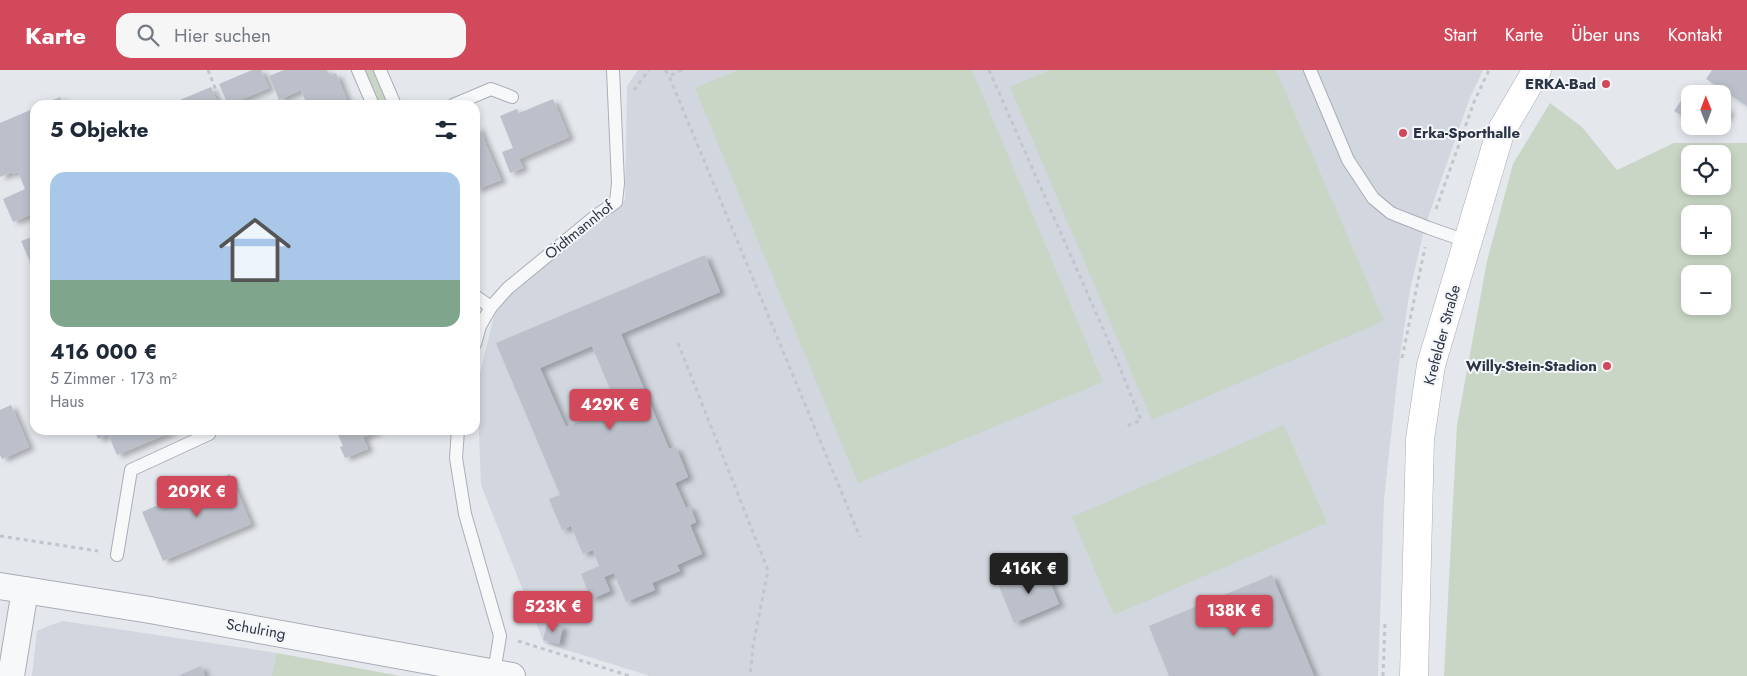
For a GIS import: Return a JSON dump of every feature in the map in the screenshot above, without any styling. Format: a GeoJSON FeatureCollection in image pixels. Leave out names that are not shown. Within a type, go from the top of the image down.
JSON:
{"type":"FeatureCollection","features":[{"type":"Feature","properties":{"kind":"main road","name":"Krefelder Straße"},"geometry":{"type":"LineString","coordinates":[[1414,676],[1420,439],[1431,365],[1500,133],[1537,70]]}},
{"type":"Feature","properties":{"kind":"street","name":"Schulring"},"geometry":{"type":"LineString","coordinates":[[12,588],[150,610],[503,674]]}},
{"type":"Feature","properties":{"kind":"street"},"geometry":{"type":"LineString","coordinates":[[11,676],[12,588]]}},
{"type":"Feature","properties":{"kind":"lane"},"geometry":{"type":"LineString","coordinates":[[358,70],[371,100]]}},
{"type":"Feature","properties":{"kind":"lane"},"geometry":{"type":"LineString","coordinates":[[380,70],[393,100]]}},
{"type":"Feature","properties":{"kind":"lane","name":"Oidtmannhof"},"geometry":{"type":"LineString","coordinates":[[480,326],[491,307],[508,288],[597,215],[616,202],[618,183],[613,70]]}},
{"type":"Feature","properties":{"kind":"lane"},"geometry":{"type":"LineString","coordinates":[[1310,70],[1348,160],[1373,198],[1391,213],[1469,242]]}},
{"type":"Feature","properties":{"kind":"lane"},"geometry":{"type":"LineString","coordinates":[[465,100],[491,89],[512,97]]}},
{"type":"Feature","properties":{"kind":"lane"},"geometry":{"type":"LineString","coordinates":[[480,299],[491,307]]}},
{"type":"Feature","properties":{"kind":"lane"},"geometry":{"type":"LineString","coordinates":[[117,554],[131,470],[203,435]]}},
{"type":"Feature","properties":{"kind":"lane"},"geometry":{"type":"LineString","coordinates":[[458,435],[456,458],[466,514],[500,636],[503,674]]}},
{"type":"Feature","properties":{"kind":"path"},"geometry":{"type":"LineString","coordinates":[[208,70],[220,100]]}},
{"type":"Feature","properties":{"kind":"path"},"geometry":{"type":"LineString","coordinates":[[665,70],[860,537]]}},
{"type":"Feature","properties":{"kind":"path"},"geometry":{"type":"LineString","coordinates":[[669,76],[682,70]]}},
{"type":"Feature","properties":{"kind":"path"},"geometry":{"type":"LineString","coordinates":[[989,70],[1141,420],[1127,426]]}},
{"type":"Feature","properties":{"kind":"path"},"geometry":{"type":"LineString","coordinates":[[678,343],[768,570],[752,646],[750,676]]}},
{"type":"Feature","properties":{"kind":"path"},"geometry":{"type":"LineString","coordinates":[[0,536],[117,554]]}},
{"type":"Feature","properties":{"kind":"path"},"geometry":{"type":"LineString","coordinates":[[500,636],[630,676]]}},
{"type":"Feature","properties":{"kind":"shaded area"},"geometry":{"type":"Polygon","coordinates":[[[638,70],[1483,70],[1469,100],[1425,226],[1410,290],[1400,355],[1384,499],[1378,676],[650,676],[544,643],[481,485],[479,435],[480,373],[494,316],[510,293],[625,200],[627,86],[638,70]]]}},
{"type":"Feature","properties":{"kind":"shaded area"},"geometry":{"type":"Polygon","coordinates":[[[63,621],[277,653],[271,676],[32,676],[37,631],[63,621]]]}},
{"type":"Feature","properties":{"kind":"green space"},"geometry":{"type":"Polygon","coordinates":[[[363,70],[374,70],[387,100],[376,100],[363,70]]]}},
{"type":"Feature","properties":{"kind":"green space"},"geometry":{"type":"Polygon","coordinates":[[[739,70],[972,70],[1103,382],[858,483],[695,88],[739,70]]]}},
{"type":"Feature","properties":{"kind":"green space"},"geometry":{"type":"Polygon","coordinates":[[[1050,70],[1276,70],[1384,321],[1152,420],[1010,87],[1050,70]]]}},
{"type":"Feature","properties":{"kind":"green space","name":"Willy-Stein-Stadion"},"geometry":{"type":"Polygon","coordinates":[[[1550,103],[1582,127],[1617,170],[1674,143],[1747,143],[1747,676],[1444,676],[1457,425],[1487,261],[1513,164],[1550,103]]]}},
{"type":"Feature","properties":{"kind":"green space"},"geometry":{"type":"Polygon","coordinates":[[[1284,425],[1327,523],[1114,615],[1072,517],[1284,425]]]}},
{"type":"Feature","properties":{"kind":"green space"},"geometry":{"type":"Polygon","coordinates":[[[277,653],[400,676],[271,676],[277,653]]]}},
{"type":"Feature","properties":{"kind":"building"},"geometry":{"type":"Polygon","coordinates":[[[252,70],[261,70],[269,88],[240,100],[226,100],[219,84],[252,70]]]}},
{"type":"Feature","properties":{"kind":"building"},"geometry":{"type":"Polygon","coordinates":[[[284,70],[327,70],[330,76],[336,73],[347,100],[305,100],[301,90],[279,100],[269,76],[284,70]]]}},
{"type":"Feature","properties":{"kind":"building"},"geometry":{"type":"Polygon","coordinates":[[[1712,70],[1747,70],[1747,106],[1731,95],[1731,85],[1715,85],[1706,79],[1712,70]]]}},
{"type":"Feature","properties":{"kind":"building"},"geometry":{"type":"Polygon","coordinates":[[[211,87],[217,100],[180,100],[211,87]]]}},
{"type":"Feature","properties":{"kind":"building"},"geometry":{"type":"Polygon","coordinates":[[[553,99],[569,137],[519,159],[523,168],[510,173],[502,152],[513,148],[500,116],[517,109],[519,113],[553,99]]]}},
{"type":"Feature","properties":{"kind":"building"},"geometry":{"type":"Polygon","coordinates":[[[1681,101],[1681,115],[1674,111],[1681,101]]]}},
{"type":"Feature","properties":{"kind":"building"},"geometry":{"type":"Polygon","coordinates":[[[30,110],[30,215],[13,222],[3,199],[25,189],[18,172],[13,174],[12,172],[0,177],[0,123],[30,110]]]}},
{"type":"Feature","properties":{"kind":"building"},"geometry":{"type":"Polygon","coordinates":[[[480,131],[501,180],[480,188],[480,131]]]}},
{"type":"Feature","properties":{"kind":"building"},"geometry":{"type":"Polygon","coordinates":[[[30,238],[30,262],[21,241],[30,238]]]}},
{"type":"Feature","properties":{"kind":"building"},"geometry":{"type":"Polygon","coordinates":[[[705,255],[720,292],[621,334],[669,449],[676,447],[688,477],[675,483],[686,508],[690,506],[696,522],[690,525],[702,554],[677,565],[680,571],[652,583],[655,590],[626,602],[614,573],[604,577],[610,591],[591,599],[581,574],[599,566],[593,550],[583,554],[571,526],[562,530],[549,499],[560,495],[496,343],[705,255]],[[592,346],[540,368],[566,427],[617,406],[592,346]]]}},
{"type":"Feature","properties":{"kind":"building"},"geometry":{"type":"Polygon","coordinates":[[[11,405],[29,447],[2,459],[0,455],[0,410],[11,405]]]}},
{"type":"Feature","properties":{"kind":"building"},"geometry":{"type":"Polygon","coordinates":[[[96,435],[106,435],[98,439],[96,435]]]}},
{"type":"Feature","properties":{"kind":"building"},"geometry":{"type":"Polygon","coordinates":[[[108,435],[165,435],[117,455],[108,435]]]}},
{"type":"Feature","properties":{"kind":"building"},"geometry":{"type":"Polygon","coordinates":[[[338,435],[368,435],[363,437],[368,449],[345,458],[340,447],[343,446],[338,435]]]}},
{"type":"Feature","properties":{"kind":"building"},"geometry":{"type":"Polygon","coordinates":[[[230,474],[251,524],[163,561],[142,512],[230,474]]]}},
{"type":"Feature","properties":{"kind":"building"},"geometry":{"type":"Polygon","coordinates":[[[1044,567],[1059,604],[1014,623],[999,586],[1044,567]]]}},
{"type":"Feature","properties":{"kind":"building"},"geometry":{"type":"Polygon","coordinates":[[[1272,575],[1314,676],[1169,676],[1149,626],[1272,575]]]}},
{"type":"Feature","properties":{"kind":"building"},"geometry":{"type":"Polygon","coordinates":[[[547,623],[563,626],[559,644],[543,640],[547,623]]]}},
{"type":"Feature","properties":{"kind":"building"},"geometry":{"type":"Polygon","coordinates":[[[201,666],[205,676],[178,676],[201,666]]]}},
{"type":"Feature","properties":{"kind":"place","name":"ERKA-Bad"},"geometry":{"type":"Point","coordinates":[1606,84]}},
{"type":"Feature","properties":{"kind":"place","name":"Erka-Sporthalle"},"geometry":{"type":"Point","coordinates":[1403,133]}},
{"type":"Feature","properties":{"kind":"place","name":"Willy-Stein-Stadion"},"geometry":{"type":"Point","coordinates":[1607,366]}}]}
